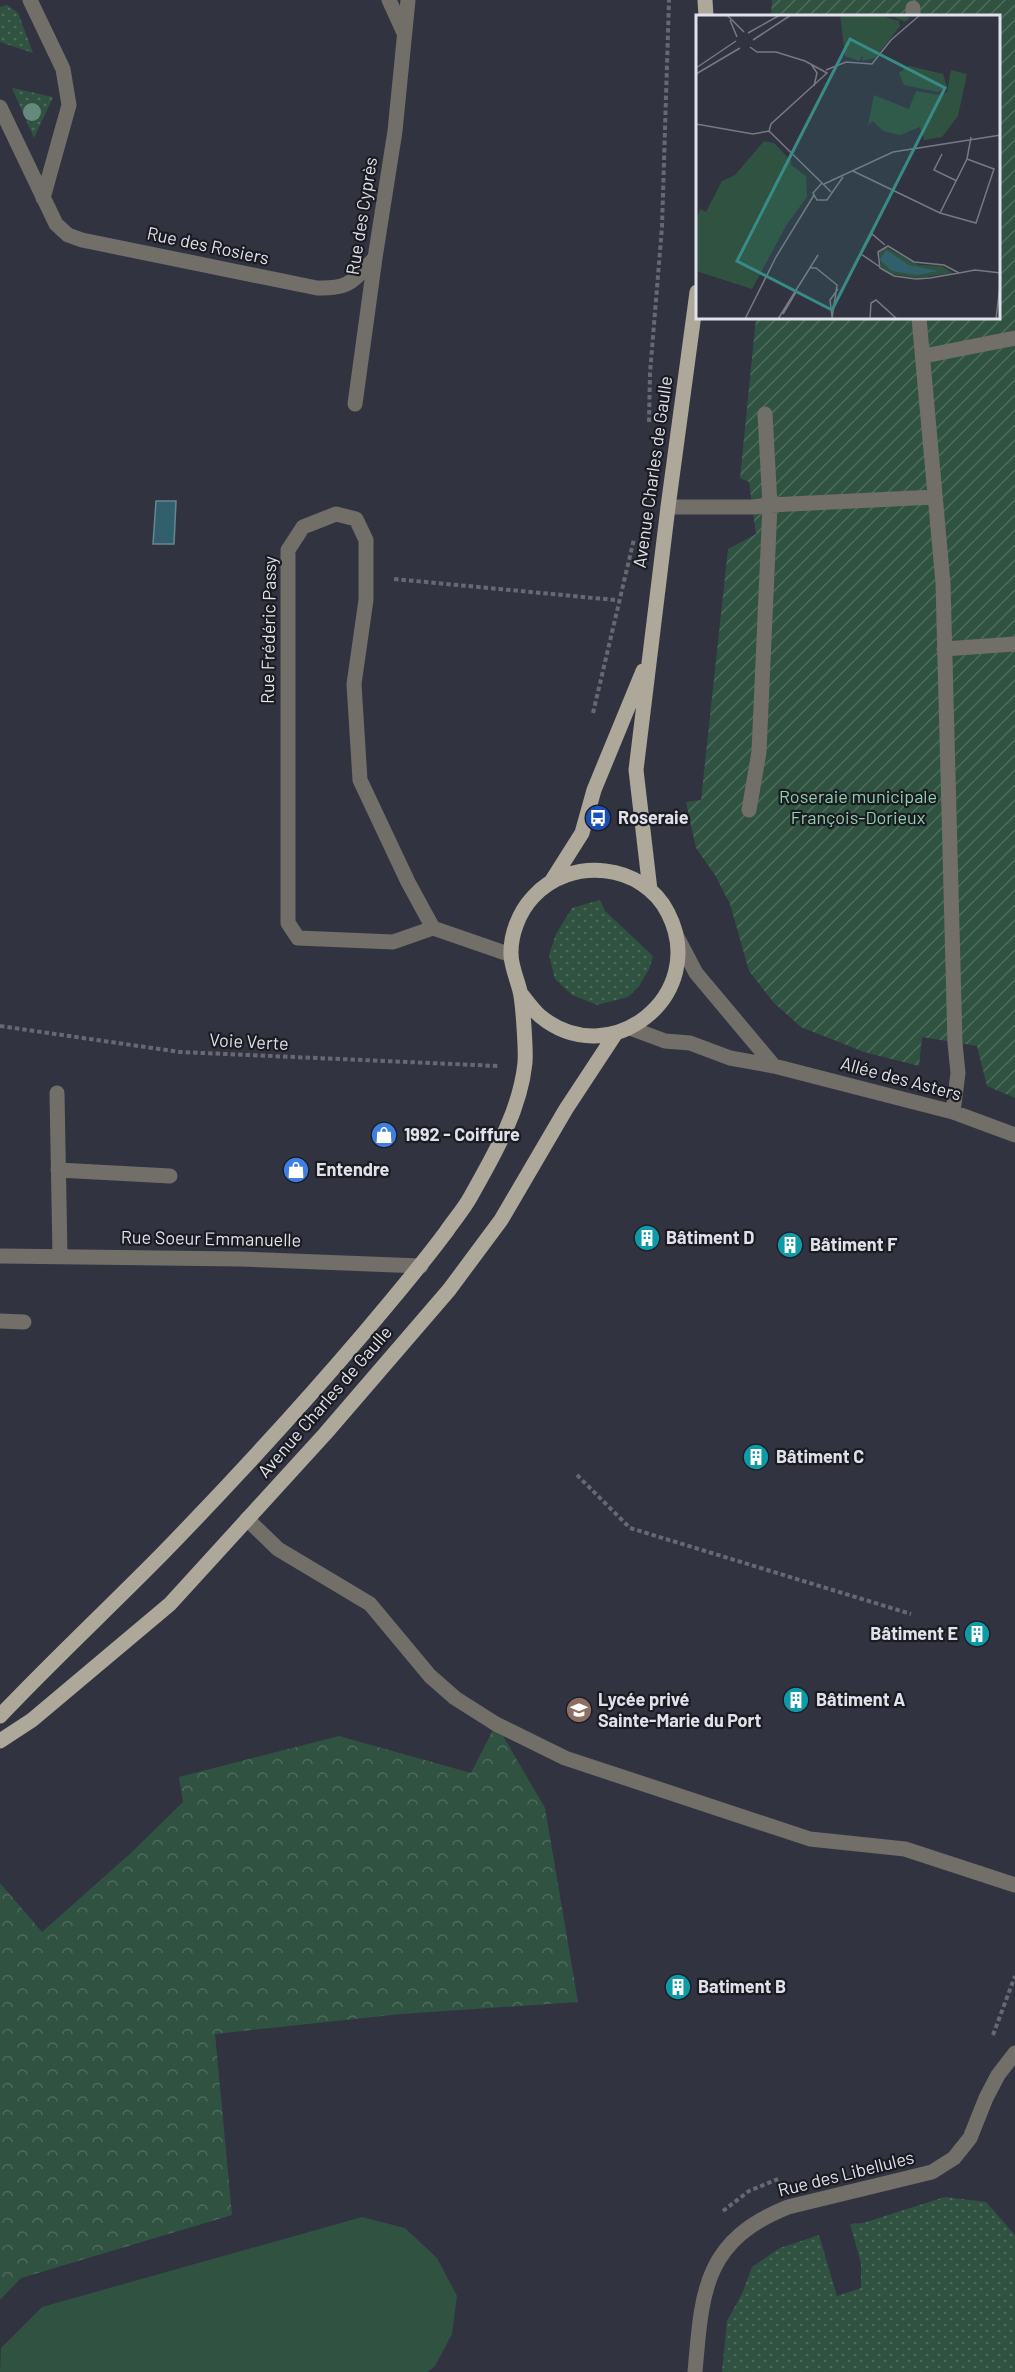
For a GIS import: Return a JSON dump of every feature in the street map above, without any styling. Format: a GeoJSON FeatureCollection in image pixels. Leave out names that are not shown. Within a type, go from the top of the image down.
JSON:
{"type":"FeatureCollection","features":[{"type":"Feature","properties":{"kind":"main road"},"geometry":{"type":"LineString","coordinates":[[705,0],[706,15]]}},
{"type":"Feature","properties":{"kind":"main road","name":"Avenue Charles de Gaulle"},"geometry":{"type":"LineString","coordinates":[[650,890],[636,770],[696,299]]}},
{"type":"Feature","properties":{"kind":"main road","name":"Avenue Charles de Gaulle"},"geometry":{"type":"LineString","coordinates":[[551,882],[582,833],[594,790],[649,657]]}},
{"type":"Feature","properties":{"kind":"main road"},"geometry":{"type":"LineString","coordinates":[[602,869],[628,876],[650,890],[667,910],[676,934],[678,957],[674,978],[664,999],[650,1016],[623,1031],[588,1036],[561,1029],[538,1015],[521,993],[511,956],[513,933],[521,913],[534,895],[551,882],[575,871],[602,869]]}},
{"type":"Feature","properties":{"kind":"main road","name":"Avenue Charles de Gaulle"},"geometry":{"type":"LineString","coordinates":[[0,1716],[164,1552],[301,1407],[421,1266],[469,1201],[516,1106],[525,1061],[521,993]]}},
{"type":"Feature","properties":{"kind":"main road","name":"Avenue Charles de Gaulle"},"geometry":{"type":"LineString","coordinates":[[0,1741],[32,1720],[170,1604],[325,1434],[449,1290],[501,1220],[571,1100],[623,1031]]}},
{"type":"Feature","properties":{"kind":"street"},"geometry":{"type":"LineString","coordinates":[[30,0],[63,69],[69,105],[43,198]]}},
{"type":"Feature","properties":{"kind":"street","name":"Rue des Cyprès"},"geometry":{"type":"LineString","coordinates":[[389,0],[404,34]]}},
{"type":"Feature","properties":{"kind":"street","name":"Rue des Cyprès"},"geometry":{"type":"LineString","coordinates":[[355,404],[394,131],[408,0]]}},
{"type":"Feature","properties":{"kind":"street","name":"Rue des Rosiers"},"geometry":{"type":"LineString","coordinates":[[0,107],[56,224],[68,235],[82,240],[317,288],[339,288],[348,284],[375,258]]}},
{"type":"Feature","properties":{"kind":"street"},"geometry":{"type":"LineString","coordinates":[[919,320],[943,583],[955,1043],[958,1073],[953,1112]]}},
{"type":"Feature","properties":{"kind":"street"},"geometry":{"type":"LineString","coordinates":[[924,356],[1015,338]]}},
{"type":"Feature","properties":{"kind":"street"},"geometry":{"type":"LineString","coordinates":[[749,810],[759,752],[770,505],[765,414]]}},
{"type":"Feature","properties":{"kind":"street"},"geometry":{"type":"LineString","coordinates":[[668,507],[753,507],[935,497]]}},
{"type":"Feature","properties":{"kind":"street","name":"Rue Frédéric Passy"},"geometry":{"type":"LineString","coordinates":[[336,514],[356,519],[366,540],[366,600],[354,684],[360,780],[408,882],[433,928],[393,942],[298,938],[288,923],[288,550],[303,527],[336,514]]}},
{"type":"Feature","properties":{"kind":"street"},"geometry":{"type":"LineString","coordinates":[[944,649],[1015,644]]}},
{"type":"Feature","properties":{"kind":"street"},"geometry":{"type":"LineString","coordinates":[[433,928],[511,956]]}},
{"type":"Feature","properties":{"kind":"street"},"geometry":{"type":"LineString","coordinates":[[676,934],[696,973],[774,1066]]}},
{"type":"Feature","properties":{"kind":"street","name":"Allée des Asters"},"geometry":{"type":"LineString","coordinates":[[623,1031],[665,1041],[690,1043],[730,1058],[774,1066],[953,1112],[1015,1135]]}},
{"type":"Feature","properties":{"kind":"street"},"geometry":{"type":"LineString","coordinates":[[57,1094],[60,1255]]}},
{"type":"Feature","properties":{"kind":"street"},"geometry":{"type":"LineString","coordinates":[[58,1170],[170,1176]]}},
{"type":"Feature","properties":{"kind":"street","name":"Rue Soeur Emmanuelle"},"geometry":{"type":"LineString","coordinates":[[0,1256],[264,1259],[421,1266]]}},
{"type":"Feature","properties":{"kind":"street"},"geometry":{"type":"LineString","coordinates":[[0,1321],[24,1322]]}},
{"type":"Feature","properties":{"kind":"street"},"geometry":{"type":"LineString","coordinates":[[247,1519],[278,1549],[370,1604],[430,1676],[455,1698],[496,1724],[565,1758],[810,1839],[905,1850],[1015,1885]]}},
{"type":"Feature","properties":{"kind":"street","name":"Rue des Libellules"},"geometry":{"type":"LineString","coordinates":[[695,2372],[700,2315],[707,2282],[721,2254],[742,2232],[768,2215],[788,2208],[932,2172],[954,2158],[970,2138],[990,2090],[1015,2053]]}},
{"type":"Feature","properties":{"kind":"path"},"geometry":{"type":"LineString","coordinates":[[649,427],[650,373],[662,227],[669,0]]}},
{"type":"Feature","properties":{"kind":"path"},"geometry":{"type":"LineString","coordinates":[[591,722],[636,530]]}},
{"type":"Feature","properties":{"kind":"path"},"geometry":{"type":"LineString","coordinates":[[366,576],[615,600]]}},
{"type":"Feature","properties":{"kind":"path","name":"Voie Verte"},"geometry":{"type":"LineString","coordinates":[[0,1026],[180,1052],[498,1066]]}},
{"type":"Feature","properties":{"kind":"path"},"geometry":{"type":"LineString","coordinates":[[577,1475],[630,1528],[911,1614]]}},
{"type":"Feature","properties":{"kind":"path"},"geometry":{"type":"LineString","coordinates":[[992,2037],[1015,1976]]}},
{"type":"Feature","properties":{"kind":"green space","name":"Roseraie municipale François-Dorieux"},"geometry":{"type":"Polygon","coordinates":[[[772,0],[1015,0],[1015,1098],[987,1086],[977,1046],[922,1037],[919,1066],[864,1052],[801,1027],[774,1003],[749,971],[730,904],[715,875],[696,848],[686,802],[701,800],[728,549],[756,534],[749,482],[740,478],[756,320],[1000,320],[1000,15],[771,15],[772,0]]]}},
{"type":"Feature","properties":{"kind":"green space"},"geometry":{"type":"Polygon","coordinates":[[[7,5],[18,13],[33,53],[0,42],[0,7],[7,5]]]}},
{"type":"Feature","properties":{"kind":"green space"},"geometry":{"type":"Polygon","coordinates":[[[12,88],[53,97],[34,138],[12,88]]]}},
{"type":"Feature","properties":{"kind":"green space"},"geometry":{"type":"Polygon","coordinates":[[[600,900],[605,911],[653,956],[649,969],[639,986],[628,997],[597,1005],[572,995],[555,979],[549,955],[556,934],[572,908],[600,900]]]}},
{"type":"Feature","properties":{"kind":"green space"},"geometry":{"type":"Polygon","coordinates":[[[496,1724],[545,1808],[578,2002],[401,2014],[215,2034],[232,2215],[21,2278],[0,2300],[0,1883],[42,1932],[132,1852],[183,1802],[179,1777],[339,1736],[471,1773],[496,1724]]]}},
{"type":"Feature","properties":{"kind":"green space"},"geometry":{"type":"Polygon","coordinates":[[[945,2197],[986,2202],[1015,2235],[1015,2372],[722,2372],[727,2321],[742,2294],[752,2267],[780,2248],[819,2235],[837,2296],[861,2288],[861,2263],[850,2224],[863,2223],[945,2197]]]}},
{"type":"Feature","properties":{"kind":"green space"},"geometry":{"type":"Polygon","coordinates":[[[362,2217],[405,2228],[437,2258],[457,2296],[452,2334],[435,2366],[428,2372],[0,2372],[1,2348],[42,2307],[362,2217]]]}},
{"type":"Feature","properties":{"kind":"water"},"geometry":{"type":"Polygon","coordinates":[[[156,501],[176,501],[174,544],[153,544],[156,501]]]}},
{"type":"Feature","properties":{"kind":"place","name":"Roseraie"},"geometry":{"type":"Point","coordinates":[598,818]}},
{"type":"Feature","properties":{"kind":"place","name":"1992 - Coiffure"},"geometry":{"type":"Point","coordinates":[384,1135]}},
{"type":"Feature","properties":{"kind":"place","name":"Entendre"},"geometry":{"type":"Point","coordinates":[296,1170]}},
{"type":"Feature","properties":{"kind":"place","name":"Bâtiment D"},"geometry":{"type":"Point","coordinates":[647,1238]}},
{"type":"Feature","properties":{"kind":"place","name":"Bâtiment F"},"geometry":{"type":"Point","coordinates":[790,1245]}},
{"type":"Feature","properties":{"kind":"place","name":"Bâtiment C"},"geometry":{"type":"Point","coordinates":[756,1457]}},
{"type":"Feature","properties":{"kind":"place","name":"Bâtiment E"},"geometry":{"type":"Point","coordinates":[977,1634]}},
{"type":"Feature","properties":{"kind":"place","name":"Bâtiment A"},"geometry":{"type":"Point","coordinates":[796,1700]}},
{"type":"Feature","properties":{"kind":"place","name":"Lycée privé Sainte-Marie du Port"},"geometry":{"type":"Point","coordinates":[579,1710]}},
{"type":"Feature","properties":{"kind":"place","name":"Batiment B"},"geometry":{"type":"Point","coordinates":[678,1987]}}]}
